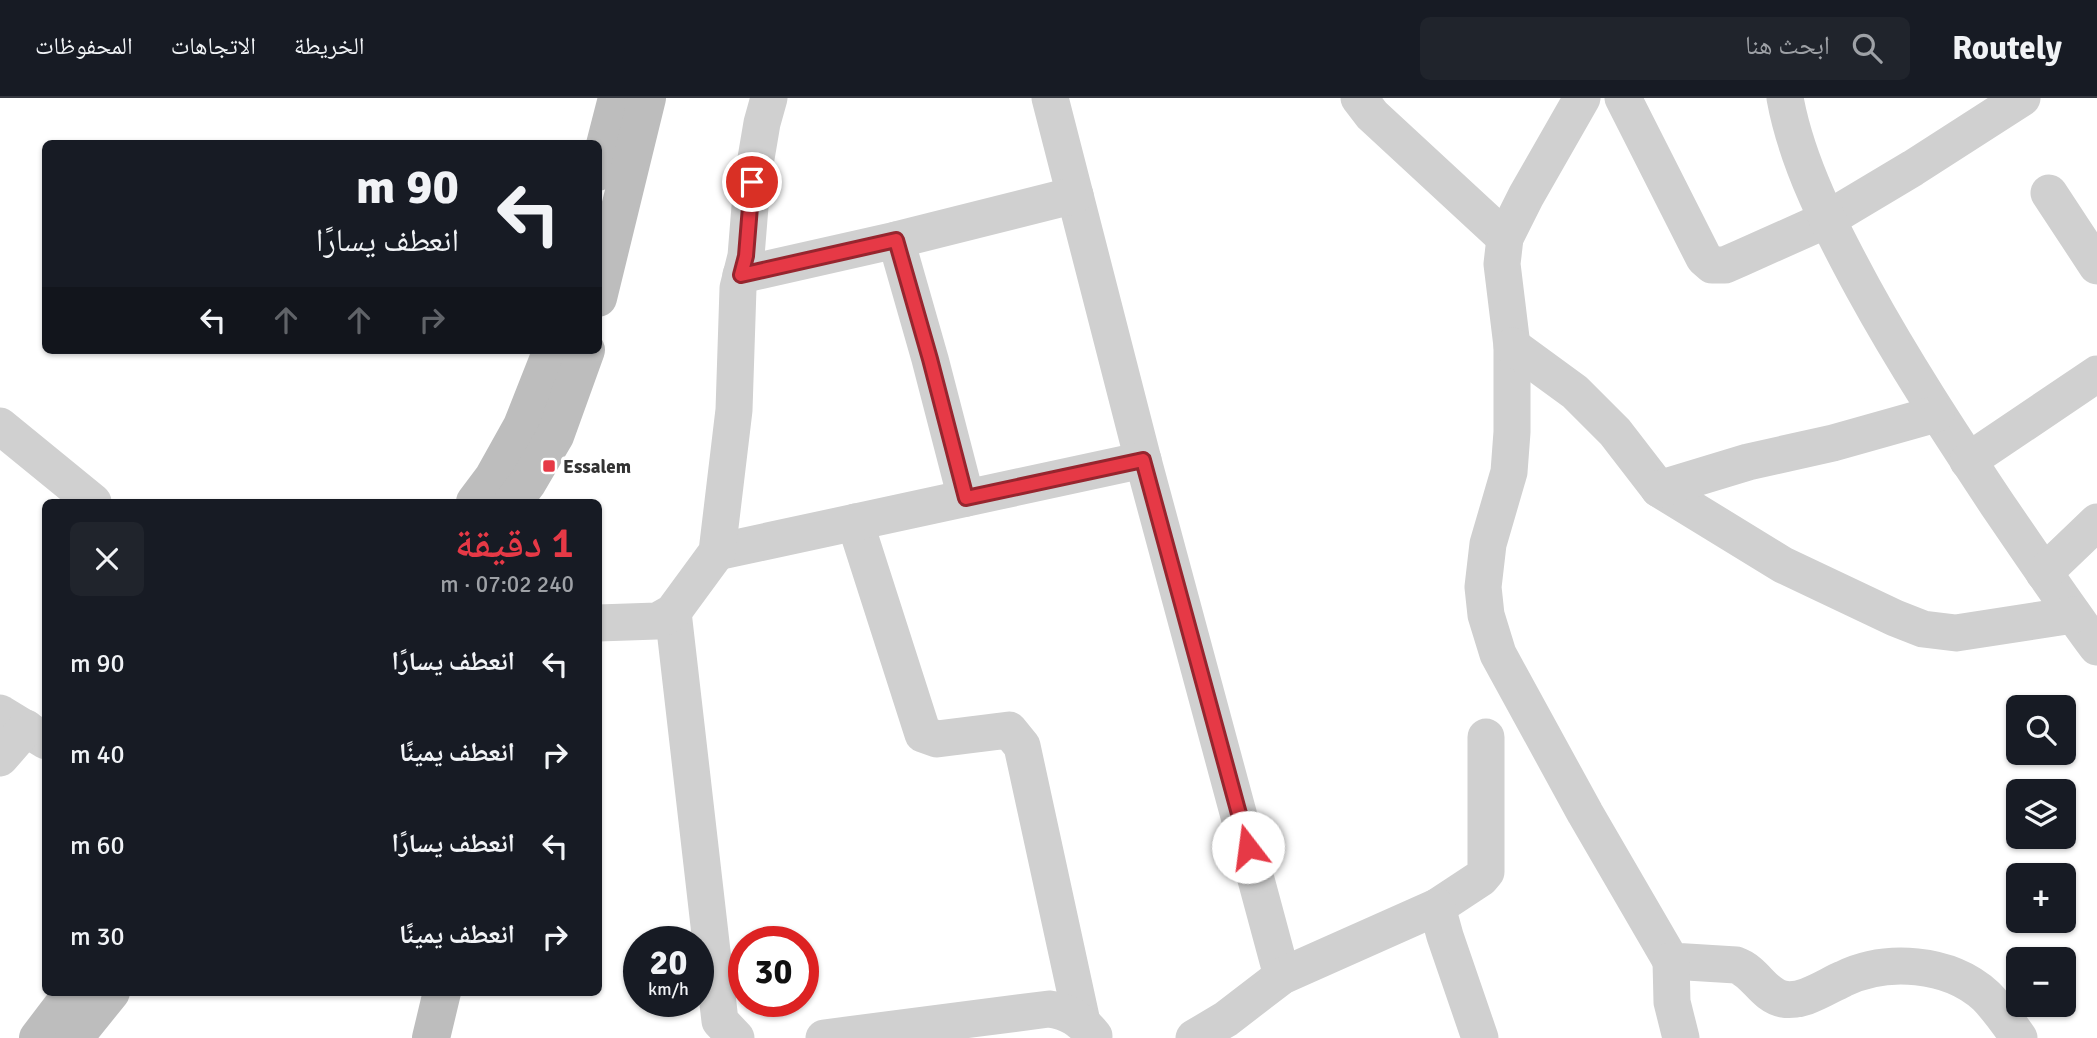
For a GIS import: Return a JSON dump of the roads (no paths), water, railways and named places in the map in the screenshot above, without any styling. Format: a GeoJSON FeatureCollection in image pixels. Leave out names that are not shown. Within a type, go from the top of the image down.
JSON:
{"type":"FeatureCollection","features":[{"type":"Feature","properties":{"kind":"main road"},"geometry":{"type":"LineString","coordinates":[[602,156],[617,98]]}},
{"type":"Feature","properties":{"kind":"main road"},"geometry":{"type":"LineString","coordinates":[[602,282],[647,98]]}},
{"type":"Feature","properties":{"kind":"main road"},"geometry":{"type":"LineString","coordinates":[[477,499],[493,478],[522,426],[550,354]]}},
{"type":"Feature","properties":{"kind":"main road"},"geometry":{"type":"LineString","coordinates":[[524,496],[555,436],[585,354]]}},
{"type":"Feature","properties":{"kind":"main road"},"geometry":{"type":"LineString","coordinates":[[522,426],[524,496]]}},
{"type":"Feature","properties":{"kind":"main road"},"geometry":{"type":"LineString","coordinates":[[38,1038],[71,996]]}},
{"type":"Feature","properties":{"kind":"main road"},"geometry":{"type":"LineString","coordinates":[[74,1038],[108,996]]}},
{"type":"Feature","properties":{"kind":"main road"},"geometry":{"type":"LineString","coordinates":[[431,1038],[441,996]]}},
{"type":"Feature","properties":{"kind":"street"},"geometry":{"type":"LineString","coordinates":[[602,623],[657,621],[673,612],[717,552],[734,410],[738,288],[746,256],[752,182],[769,98]]}},
{"type":"Feature","properties":{"kind":"street"},"geometry":{"type":"LineString","coordinates":[[1050,98],[1143,460],[1282,976]]}},
{"type":"Feature","properties":{"kind":"street"},"geometry":{"type":"LineString","coordinates":[[1359,98],[1372,115],[1505,238]]}},
{"type":"Feature","properties":{"kind":"street"},"geometry":{"type":"LineString","coordinates":[[1582,98],[1505,238],[1502,264],[1512,346],[1512,432],[1508,472],[1488,544],[1483,587],[1486,615],[1498,654],[1585,813],[1671,961],[1672,1002],[1681,1038]]}},
{"type":"Feature","properties":{"kind":"street"},"geometry":{"type":"LineString","coordinates":[[1623,98],[1704,258],[1712,265],[1725,265],[1826,220],[2022,98]]}},
{"type":"Feature","properties":{"kind":"street"},"geometry":{"type":"LineString","coordinates":[[1785,98],[1789,122],[1826,220],[1882,322],[1936,414],[2097,647]]}},
{"type":"Feature","properties":{"kind":"street"},"geometry":{"type":"LineString","coordinates":[[2049,193],[2097,266]]}},
{"type":"Feature","properties":{"kind":"street"},"geometry":{"type":"LineString","coordinates":[[741,275],[1075,195]]}},
{"type":"Feature","properties":{"kind":"street"},"geometry":{"type":"LineString","coordinates":[[896,240],[966,498]]}},
{"type":"Feature","properties":{"kind":"street"},"geometry":{"type":"LineString","coordinates":[[1512,346],[1575,392],[1615,432],[1660,489],[1783,565],[1923,629],[1956,633],[2073,615]]}},
{"type":"Feature","properties":{"kind":"street"},"geometry":{"type":"LineString","coordinates":[[1968,461],[2097,374]]}},
{"type":"Feature","properties":{"kind":"street"},"geometry":{"type":"LineString","coordinates":[[1660,489],[1748,462],[1833,443],[1936,414]]}},
{"type":"Feature","properties":{"kind":"street"},"geometry":{"type":"LineString","coordinates":[[0,426],[89,499]]}},
{"type":"Feature","properties":{"kind":"street"},"geometry":{"type":"LineString","coordinates":[[717,552],[1143,460]]}},
{"type":"Feature","properties":{"kind":"street"},"geometry":{"type":"LineString","coordinates":[[855,522],[923,734],[937,739],[1009,730],[1023,746],[1089,1030]]}},
{"type":"Feature","properties":{"kind":"street"},"geometry":{"type":"LineString","coordinates":[[2044,573],[2097,522]]}},
{"type":"Feature","properties":{"kind":"street"},"geometry":{"type":"LineString","coordinates":[[673,612],[720,1021],[736,1038]]}},
{"type":"Feature","properties":{"kind":"street"},"geometry":{"type":"LineString","coordinates":[[0,758],[24,727]]}},
{"type":"Feature","properties":{"kind":"street"},"geometry":{"type":"LineString","coordinates":[[1194,1038],[1226,1019],[1282,976],[1437,907],[1482,878],[1486,872],[1486,737]]}},
{"type":"Feature","properties":{"kind":"street"},"geometry":{"type":"LineString","coordinates":[[1437,907],[1480,1038]]}},
{"type":"Feature","properties":{"kind":"street"},"geometry":{"type":"LineString","coordinates":[[1671,961],[1746,968],[1772,995],[1798,1000],[1854,973],[1896,966],[1922,967],[1947,973],[1985,995],[2019,1038]]}},
{"type":"Feature","properties":{"kind":"street"},"geometry":{"type":"LineString","coordinates":[[824,1038],[1049,1009],[1060,1010],[1089,1030]]}},
{"type":"Feature","properties":{"kind":"place","name":"Essalem"},"geometry":{"type":"Point","coordinates":[549,466]}}]}
